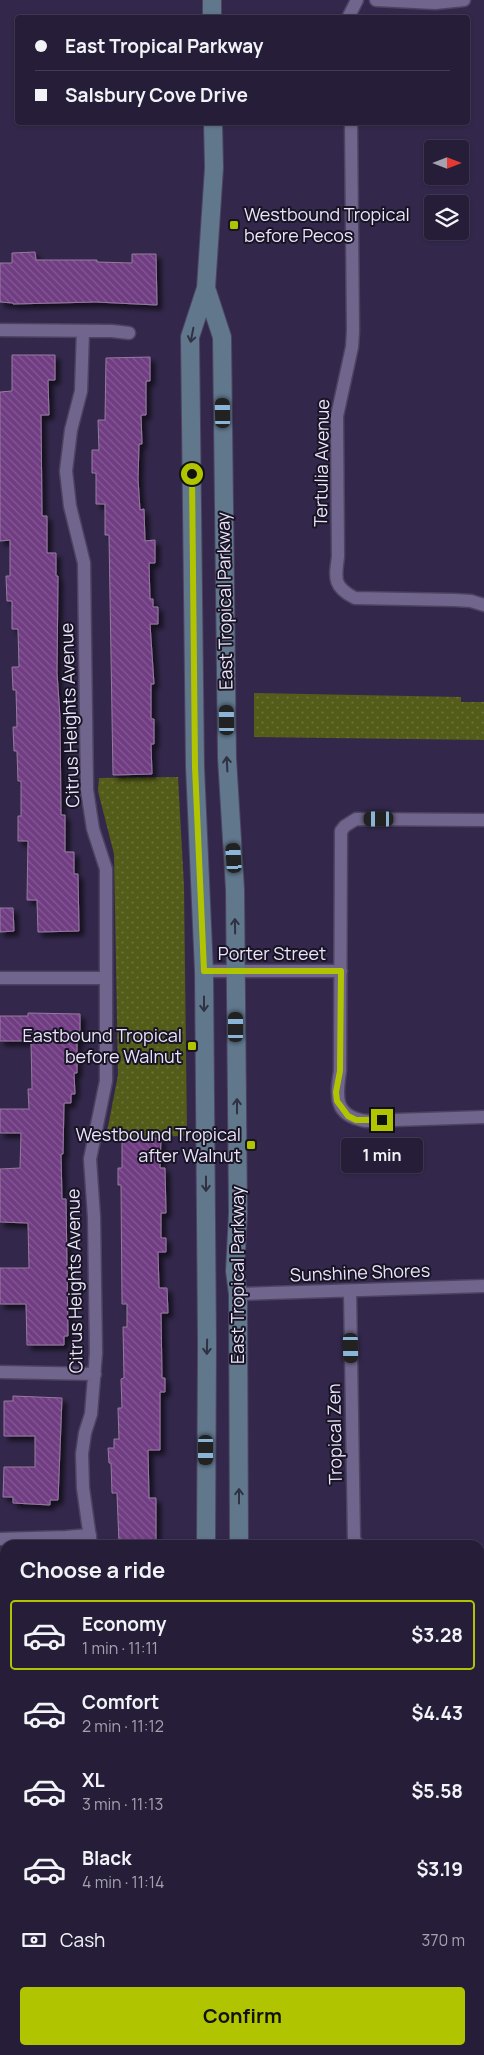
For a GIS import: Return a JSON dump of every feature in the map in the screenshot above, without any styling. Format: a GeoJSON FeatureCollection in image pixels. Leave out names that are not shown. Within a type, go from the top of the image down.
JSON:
{"type":"FeatureCollection","features":[{"type":"Feature","properties":{"kind":"main road"},"geometry":{"type":"LineString","coordinates":[[212,0],[212,15]]}},
{"type":"Feature","properties":{"kind":"main road","name":"East Tropical Parkway"},"geometry":{"type":"LineString","coordinates":[[206,1540],[207,1334],[204,971],[195,767],[190,337],[206,288],[214,168],[213,125]]}},
{"type":"Feature","properties":{"kind":"main road","name":"East Tropical Parkway"},"geometry":{"type":"LineString","coordinates":[[206,288],[222,337],[227,758],[234,866],[236,971],[238,1213],[235,1271],[238,1294],[239,1540]]}},
{"type":"Feature","properties":{"kind":"street"},"geometry":{"type":"LineString","coordinates":[[376,0],[435,3],[464,0]]}},
{"type":"Feature","properties":{"kind":"street"},"geometry":{"type":"LineString","coordinates":[[349,15],[355,2]]}},
{"type":"Feature","properties":{"kind":"street","name":"Tertulia Avenue"},"geometry":{"type":"LineString","coordinates":[[351,125],[353,331],[352,347],[337,416],[338,557],[336,579],[345,593],[354,598],[455,600],[471,601],[484,605]]}},
{"type":"Feature","properties":{"kind":"street"},"geometry":{"type":"LineString","coordinates":[[0,330],[129,333]]}},
{"type":"Feature","properties":{"kind":"street","name":"Citrus Heights Avenue"},"geometry":{"type":"LineString","coordinates":[[83,331],[81,391],[71,430],[66,471],[70,506],[84,563],[87,790],[93,829],[106,869],[106,1081],[104,1099],[90,1159],[94,1218],[96,1301],[95,1374],[91,1414],[85,1433],[82,1454],[83,1488],[90,1540]]}},
{"type":"Feature","properties":{"kind":"street"},"geometry":{"type":"LineString","coordinates":[[484,820],[356,819],[345,826],[340,836],[342,868],[340,1071],[336,1092],[337,1101],[348,1116],[366,1121],[484,1117]]}},
{"type":"Feature","properties":{"kind":"street","name":"Porter Street"},"geometry":{"type":"LineString","coordinates":[[204,971],[341,971]]}},
{"type":"Feature","properties":{"kind":"street"},"geometry":{"type":"LineString","coordinates":[[0,978],[106,978]]}},
{"type":"Feature","properties":{"kind":"street","name":"Sunshine Shores"},"geometry":{"type":"LineString","coordinates":[[238,1294],[484,1286]]}},
{"type":"Feature","properties":{"kind":"street","name":"Tropical Zen"},"geometry":{"type":"LineString","coordinates":[[350,1291],[355,1540]]}},
{"type":"Feature","properties":{"kind":"street"},"geometry":{"type":"LineString","coordinates":[[0,1372],[95,1374]]}},
{"type":"Feature","properties":{"kind":"street"},"geometry":{"type":"LineString","coordinates":[[0,1540],[66,1537],[90,1540]]}},
{"type":"Feature","properties":{"kind":"green space"},"geometry":{"type":"Polygon","coordinates":[[[254,693],[461,697],[461,702],[484,702],[484,740],[254,737],[254,693]]]}},
{"type":"Feature","properties":{"kind":"green space"},"geometry":{"type":"Polygon","coordinates":[[[178,777],[184,886],[187,1136],[106,1137],[118,1075],[114,854],[98,791],[99,778],[178,777]]]}},
{"type":"Feature","properties":{"kind":"building"},"geometry":{"type":"Polygon","coordinates":[[[35,252],[36,260],[97,260],[97,262],[132,263],[132,254],[156,254],[157,305],[96,302],[13,304],[0,302],[0,263],[12,263],[12,253],[35,252]]]}},
{"type":"Feature","properties":{"kind":"building"},"geometry":{"type":"Polygon","coordinates":[[[12,355],[55,355],[55,380],[48,380],[49,415],[41,415],[42,516],[47,516],[47,553],[56,553],[56,576],[58,576],[57,673],[60,717],[61,815],[65,815],[65,852],[74,852],[74,874],[78,874],[79,931],[38,932],[37,900],[27,900],[28,841],[18,841],[18,816],[21,816],[21,781],[18,781],[17,751],[14,751],[13,727],[17,727],[16,690],[13,690],[12,667],[19,667],[18,629],[12,629],[12,601],[7,601],[6,576],[10,576],[10,540],[0,541],[0,392],[12,391],[12,355]]]}},
{"type":"Feature","properties":{"kind":"building"},"geometry":{"type":"Polygon","coordinates":[[[150,357],[150,381],[146,381],[146,415],[141,415],[142,444],[139,444],[138,479],[140,510],[144,509],[145,541],[155,540],[155,563],[149,563],[150,599],[153,599],[153,607],[158,607],[158,624],[150,624],[154,684],[151,684],[151,719],[154,719],[154,744],[151,744],[152,774],[113,775],[109,535],[105,535],[105,504],[96,504],[96,473],[92,473],[92,450],[99,450],[98,420],[105,420],[106,358],[150,357]]]}},
{"type":"Feature","properties":{"kind":"building"},"geometry":{"type":"Polygon","coordinates":[[[0,908],[13,908],[14,931],[0,932],[0,908]]]}},
{"type":"Feature","properties":{"kind":"building"},"geometry":{"type":"Polygon","coordinates":[[[28,1013],[80,1014],[80,1040],[77,1040],[77,1073],[74,1073],[75,1094],[71,1094],[71,1103],[64,1103],[63,1154],[61,1154],[62,1199],[66,1199],[68,1336],[64,1336],[64,1345],[27,1345],[26,1304],[0,1304],[0,1268],[29,1268],[28,1223],[0,1222],[0,1169],[20,1168],[21,1133],[0,1133],[0,1109],[29,1109],[28,1089],[32,1089],[31,1041],[0,1041],[0,1016],[28,1016],[28,1013]]]}},
{"type":"Feature","properties":{"kind":"building"},"geometry":{"type":"Polygon","coordinates":[[[122,1138],[161,1138],[160,1168],[165,1168],[166,1213],[161,1213],[161,1238],[166,1238],[166,1252],[158,1252],[159,1288],[167,1288],[168,1313],[161,1313],[162,1378],[165,1378],[165,1392],[160,1392],[160,1450],[148,1450],[149,1498],[156,1498],[156,1540],[119,1540],[117,1493],[112,1493],[111,1463],[109,1463],[108,1448],[114,1448],[114,1439],[119,1439],[118,1408],[122,1408],[121,1379],[124,1378],[123,1327],[127,1327],[127,1304],[122,1304],[121,1185],[118,1185],[118,1168],[122,1168],[122,1138]]]}},
{"type":"Feature","properties":{"kind":"building"},"geometry":{"type":"Polygon","coordinates":[[[13,1396],[62,1398],[58,1500],[50,1500],[50,1505],[13,1503],[13,1497],[3,1497],[4,1467],[35,1467],[35,1436],[4,1436],[4,1401],[13,1401],[13,1396]]]}},
{"type":"Feature","properties":{"kind":"place","name":"Westbound Tropical before Pecos"},"geometry":{"type":"Point","coordinates":[234,225]}},
{"type":"Feature","properties":{"kind":"place","name":"Eastbound Tropical before Walnut"},"geometry":{"type":"Point","coordinates":[192,1046]}},
{"type":"Feature","properties":{"kind":"place","name":"Westbound Tropical after Walnut"},"geometry":{"type":"Point","coordinates":[251,1145]}},
{"type":"Feature","properties":{"kind":"route"},"geometry":{"type":"LineString","coordinates":[[192,474],[195,767],[204,971],[341,971],[340,1071],[336,1092],[337,1101],[348,1116],[356,1120],[382,1120]]}}]}
